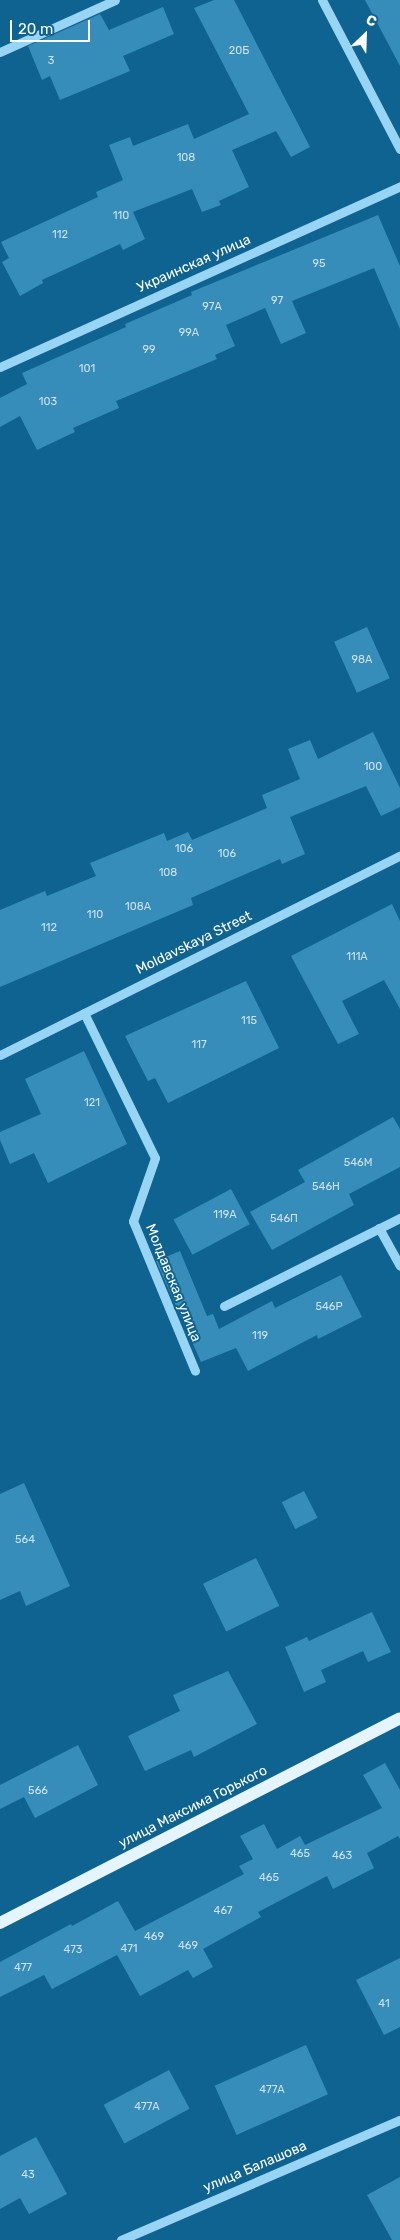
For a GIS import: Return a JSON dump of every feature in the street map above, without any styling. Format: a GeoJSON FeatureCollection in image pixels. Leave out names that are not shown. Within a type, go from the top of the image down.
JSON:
{"type":"FeatureCollection","features":[{"type":"Feature","properties":{"kind":"main road","name":"улица Максима Горького"},"geometry":{"type":"LineString","coordinates":[[0,1923],[400,1718]]}},
{"type":"Feature","properties":{"kind":"street"},"geometry":{"type":"LineString","coordinates":[[0,52],[115,0]]}},
{"type":"Feature","properties":{"kind":"street"},"geometry":{"type":"LineString","coordinates":[[322,0],[400,149]]}},
{"type":"Feature","properties":{"kind":"street","name":"Украинская улица"},"geometry":{"type":"LineString","coordinates":[[0,367],[400,186]]}},
{"type":"Feature","properties":{"kind":"street","name":"Moldavskaya Street"},"geometry":{"type":"LineString","coordinates":[[0,1055],[400,856]]}},
{"type":"Feature","properties":{"kind":"street","name":"Молдавская улица"},"geometry":{"type":"LineString","coordinates":[[84,1014],[155,1158],[133,1221],[195,1371]]}},
{"type":"Feature","properties":{"kind":"street"},"geometry":{"type":"LineString","coordinates":[[224,1306],[400,1218]]}},
{"type":"Feature","properties":{"kind":"street"},"geometry":{"type":"LineString","coordinates":[[379,1228],[400,1266]]}},
{"type":"Feature","properties":{"kind":"street","name":"улица Балашова"},"geometry":{"type":"LineString","coordinates":[[121,2240],[400,2120]]}},
{"type":"Feature","properties":{"kind":"building"},"geometry":{"type":"Polygon","coordinates":[[[214,0],[234,0],[310,147],[291,157],[276,131],[232,150],[249,187],[219,201],[221,205],[202,212],[192,189],[133,212],[145,239],[123,250],[120,244],[42,280],[43,283],[20,296],[2,262],[9,258],[1,242],[98,197],[96,192],[123,180],[109,145],[130,137],[133,146],[188,124],[194,139],[249,114],[194,8],[214,0]]]}},
{"type":"Feature","properties":{"kind":"building"},"geometry":{"type":"Polygon","coordinates":[[[365,0],[400,0],[400,66],[365,0]]]}},
{"type":"Feature","properties":{"kind":"building"},"geometry":{"type":"Polygon","coordinates":[[[163,7],[174,34],[123,56],[130,71],[60,100],[50,76],[42,80],[28,46],[100,14],[109,30],[163,7]]]}},
{"type":"Feature","properties":{"kind":"building"},"geometry":{"type":"Polygon","coordinates":[[[378,215],[400,266],[400,329],[374,268],[292,301],[306,333],[281,344],[265,308],[226,325],[235,346],[215,355],[217,359],[116,401],[119,408],[73,428],[75,432],[37,450],[20,416],[0,427],[0,398],[27,384],[22,373],[126,327],[125,324],[192,295],[191,292],[378,215]]]}},
{"type":"Feature","properties":{"kind":"building"},"geometry":{"type":"Polygon","coordinates":[[[367,627],[390,678],[357,693],[334,642],[367,627]]]}},
{"type":"Feature","properties":{"kind":"building"},"geometry":{"type":"Polygon","coordinates":[[[373,732],[400,788],[400,807],[381,816],[366,786],[290,817],[305,854],[282,864],[280,859],[191,898],[193,905],[0,987],[0,910],[45,891],[47,896],[96,876],[90,863],[164,833],[167,841],[188,832],[192,840],[267,808],[262,795],[300,779],[288,749],[310,740],[318,759],[373,732]]]}},
{"type":"Feature","properties":{"kind":"building"},"geometry":{"type":"Polygon","coordinates":[[[392,904],[400,921],[400,1009],[384,980],[342,1001],[359,1034],[338,1044],[291,956],[392,904]]]}},
{"type":"Feature","properties":{"kind":"building"},"geometry":{"type":"Polygon","coordinates":[[[246,981],[279,1048],[168,1103],[155,1078],[148,1081],[125,1036],[246,981]]]}},
{"type":"Feature","properties":{"kind":"building"},"geometry":{"type":"Polygon","coordinates":[[[84,1051],[127,1144],[48,1183],[34,1153],[10,1164],[0,1140],[0,1132],[41,1114],[25,1079],[84,1051]]]}},
{"type":"Feature","properties":{"kind":"building"},"geometry":{"type":"Polygon","coordinates":[[[393,1117],[400,1129],[400,1167],[349,1194],[354,1205],[272,1250],[250,1212],[305,1182],[298,1170],[393,1117]]]}},
{"type":"Feature","properties":{"kind":"building"},"geometry":{"type":"Polygon","coordinates":[[[231,1189],[250,1224],[192,1255],[174,1220],[231,1189]]]}},
{"type":"Feature","properties":{"kind":"building"},"geometry":{"type":"Polygon","coordinates":[[[180,1251],[207,1316],[213,1314],[219,1329],[272,1301],[275,1308],[341,1275],[362,1317],[318,1339],[317,1335],[248,1371],[236,1348],[201,1362],[156,1261],[180,1251]]]}},
{"type":"Feature","properties":{"kind":"building"},"geometry":{"type":"Polygon","coordinates":[[[24,1483],[70,1586],[26,1606],[20,1591],[0,1600],[0,1494],[24,1483]]]}},
{"type":"Feature","properties":{"kind":"building"},"geometry":{"type":"Polygon","coordinates":[[[304,1491],[318,1518],[295,1529],[282,1502],[304,1491]]]}},
{"type":"Feature","properties":{"kind":"building"},"geometry":{"type":"Polygon","coordinates":[[[256,1558],[279,1606],[226,1631],[203,1584],[256,1558]]]}},
{"type":"Feature","properties":{"kind":"building"},"geometry":{"type":"Polygon","coordinates":[[[372,1612],[391,1652],[368,1662],[363,1651],[321,1670],[326,1682],[304,1692],[285,1647],[307,1637],[309,1641],[372,1612]]]}},
{"type":"Feature","properties":{"kind":"building"},"geometry":{"type":"Polygon","coordinates":[[[228,1671],[257,1724],[194,1757],[191,1750],[145,1771],[128,1736],[180,1711],[173,1695],[228,1671]]]}},
{"type":"Feature","properties":{"kind":"building"},"geometry":{"type":"Polygon","coordinates":[[[78,1745],[98,1785],[35,1818],[24,1797],[0,1809],[0,1785],[78,1745]]]}},
{"type":"Feature","properties":{"kind":"building"},"geometry":{"type":"Polygon","coordinates":[[[385,1763],[400,1790],[400,1839],[398,1836],[367,1853],[374,1868],[333,1889],[327,1876],[258,1912],[261,1917],[203,1949],[213,1967],[193,1978],[188,1970],[140,1996],[117,1955],[52,1989],[44,1975],[0,1997],[0,1962],[71,1924],[72,1926],[118,1901],[135,1931],[244,1874],[239,1866],[253,1859],[240,1836],[264,1824],[277,1849],[300,1836],[305,1845],[382,1808],[363,1775],[385,1763]]]}},
{"type":"Feature","properties":{"kind":"building"},"geometry":{"type":"Polygon","coordinates":[[[400,1958],[400,2027],[384,2035],[356,1980],[400,1958]]]}},
{"type":"Feature","properties":{"kind":"building"},"geometry":{"type":"Polygon","coordinates":[[[306,2045],[328,2094],[237,2135],[215,2086],[306,2045]]]}},
{"type":"Feature","properties":{"kind":"building"},"geometry":{"type":"Polygon","coordinates":[[[169,2070],[190,2109],[124,2144],[104,2105],[169,2070]]]}},
{"type":"Feature","properties":{"kind":"building"},"geometry":{"type":"Polygon","coordinates":[[[36,2137],[67,2194],[29,2214],[20,2198],[0,2209],[0,2156],[36,2137]]]}},
{"type":"Feature","properties":{"kind":"building"},"geometry":{"type":"Polygon","coordinates":[[[400,2177],[400,2240],[392,2240],[367,2195],[400,2177]]]}}]}
